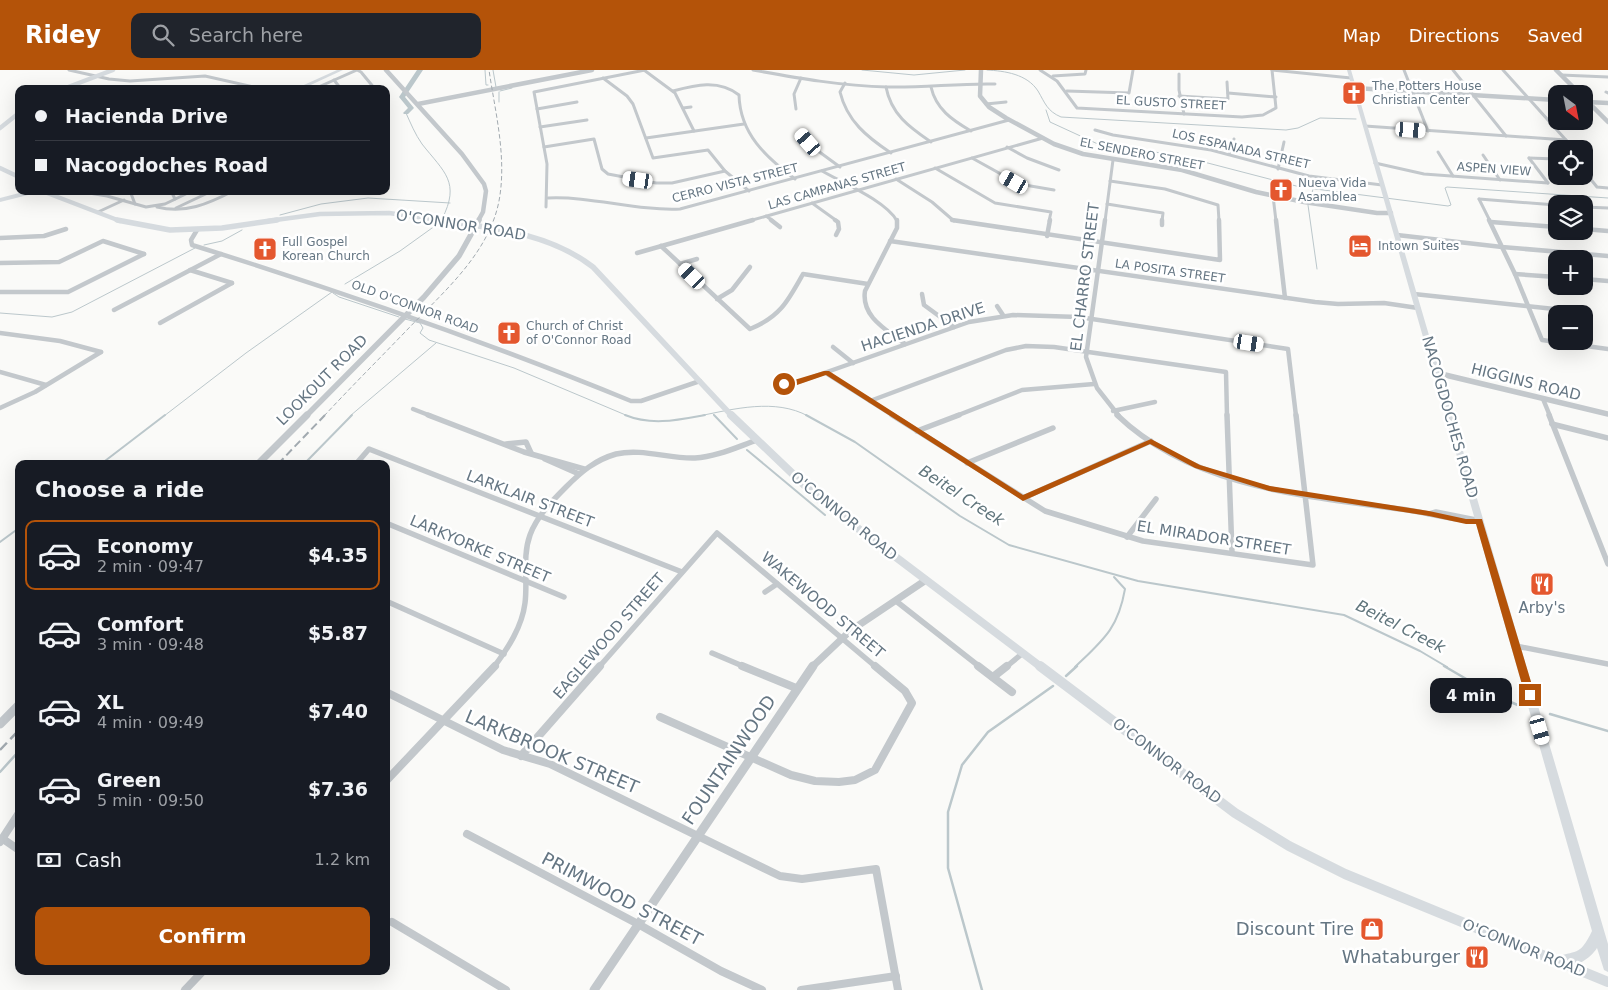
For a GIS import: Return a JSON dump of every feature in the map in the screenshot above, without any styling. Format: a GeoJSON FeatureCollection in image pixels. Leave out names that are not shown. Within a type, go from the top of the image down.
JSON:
{"type":"FeatureCollection","features":[{"type":"Feature","properties":{"kind":"main road"},"geometry":{"type":"LineString","coordinates":[[79,85],[113,70]]}},
{"type":"Feature","properties":{"kind":"main road"},"geometry":{"type":"LineString","coordinates":[[74,85],[119,70]]}},
{"type":"Feature","properties":{"kind":"main road"},"geometry":{"type":"LineString","coordinates":[[306,85],[341,70]]}},
{"type":"Feature","properties":{"kind":"main road"},"geometry":{"type":"LineString","coordinates":[[315,85],[350,70]]}},
{"type":"Feature","properties":{"kind":"main road","name":"NACOGDOCHES ROAD"},"geometry":{"type":"LineString","coordinates":[[1349,70],[1608,966]]}},
{"type":"Feature","properties":{"kind":"main road"},"geometry":{"type":"LineString","coordinates":[[0,122],[15,112]]}},
{"type":"Feature","properties":{"kind":"main road"},"geometry":{"type":"LineString","coordinates":[[0,128],[15,116]]}},
{"type":"Feature","properties":{"kind":"main road"},"geometry":{"type":"LineString","coordinates":[[0,168],[15,175]]}},
{"type":"Feature","properties":{"kind":"main road"},"geometry":{"type":"LineString","coordinates":[[0,174],[15,180]]}},
{"type":"Feature","properties":{"kind":"main road"},"geometry":{"type":"LineString","coordinates":[[0,198],[15,193]]}},
{"type":"Feature","properties":{"kind":"main road","name":"O'CONNOR ROAD"},"geometry":{"type":"LineString","coordinates":[[53,195],[134,226],[164,229],[197,230],[320,214],[362,212],[402,215],[522,233],[551,242],[584,260],[744,427],[819,499],[1264,832],[1308,857],[1345,874],[1608,982]]}},
{"type":"Feature","properties":{"kind":"main road","name":"O'CONNOR ROAD"},"geometry":{"type":"LineString","coordinates":[[58,195],[62,198]]}},
{"type":"Feature","properties":{"kind":"main road"},"geometry":{"type":"LineString","coordinates":[[1558,962],[1585,956],[1590,950],[1598,932]]}},
{"type":"Feature","properties":{"kind":"street"},"geometry":{"type":"LineString","coordinates":[[69,70],[116,80],[137,81],[205,76],[246,85]]}},
{"type":"Feature","properties":{"kind":"street"},"geometry":{"type":"LineString","coordinates":[[323,85],[357,70],[372,85]]}},
{"type":"Feature","properties":{"kind":"street","name":"LOOKOUT ROAD"},"geometry":{"type":"LineString","coordinates":[[262,460],[424,297],[459,256],[479,220],[486,200],[485,186],[470,165],[386,70]]}},
{"type":"Feature","properties":{"kind":"street"},"geometry":{"type":"LineString","coordinates":[[418,104],[592,70]]}},
{"type":"Feature","properties":{"kind":"street"},"geometry":{"type":"LineString","coordinates":[[546,207],[549,167],[534,92],[644,70],[673,91],[694,131]]}},
{"type":"Feature","properties":{"kind":"street"},"geometry":{"type":"LineString","coordinates":[[753,70],[801,78],[886,87],[931,87],[964,82],[995,84]]}},
{"type":"Feature","properties":{"kind":"street"},"geometry":{"type":"LineString","coordinates":[[981,70],[980,96],[986,104],[1006,102]]}},
{"type":"Feature","properties":{"kind":"street"},"geometry":{"type":"LineString","coordinates":[[1040,70],[1053,76],[1067,91],[1130,93],[1133,70]]}},
{"type":"Feature","properties":{"kind":"street"},"geometry":{"type":"LineString","coordinates":[[1053,76],[1085,74],[1086,70]]}},
{"type":"Feature","properties":{"kind":"street"},"geometry":{"type":"LineString","coordinates":[[1404,70],[1428,131]]}},
{"type":"Feature","properties":{"kind":"street"},"geometry":{"type":"LineString","coordinates":[[1453,70],[1506,136]]}},
{"type":"Feature","properties":{"kind":"street"},"geometry":{"type":"LineString","coordinates":[[1503,70],[1566,140]]}},
{"type":"Feature","properties":{"kind":"street"},"geometry":{"type":"LineString","coordinates":[[1556,70],[1571,85]]}},
{"type":"Feature","properties":{"kind":"street"},"geometry":{"type":"LineString","coordinates":[[1228,93],[1276,97],[1272,71],[1351,78]]}},
{"type":"Feature","properties":{"kind":"street"},"geometry":{"type":"LineString","coordinates":[[1180,74],[1180,96],[1184,114]]}},
{"type":"Feature","properties":{"kind":"street"},"geometry":{"type":"LineString","coordinates":[[1561,74],[1608,77]]}},
{"type":"Feature","properties":{"kind":"street"},"geometry":{"type":"LineString","coordinates":[[562,76],[573,84]]}},
{"type":"Feature","properties":{"kind":"street"},"geometry":{"type":"LineString","coordinates":[[603,78],[630,100],[653,158],[708,150],[725,171],[749,191]]}},
{"type":"Feature","properties":{"kind":"street"},"geometry":{"type":"LineString","coordinates":[[796,109],[794,94],[801,78]]}},
{"type":"Feature","properties":{"kind":"street"},"geometry":{"type":"LineString","coordinates":[[334,80],[338,85]]}},
{"type":"Feature","properties":{"kind":"street"},"geometry":{"type":"LineString","coordinates":[[1180,96],[1228,99],[1227,82]]}},
{"type":"Feature","properties":{"kind":"street"},"geometry":{"type":"LineString","coordinates":[[845,83],[840,92],[846,112],[861,131],[891,153]]}},
{"type":"Feature","properties":{"kind":"street"},"geometry":{"type":"LineString","coordinates":[[673,91],[698,85],[721,86],[734,90],[739,95],[740,112],[754,142],[768,157],[795,179]]}},
{"type":"Feature","properties":{"kind":"street"},"geometry":{"type":"LineString","coordinates":[[886,87],[888,101],[896,114],[911,128],[931,142]]}},
{"type":"Feature","properties":{"kind":"street"},"geometry":{"type":"LineString","coordinates":[[931,87],[934,99],[943,112],[971,131]]}},
{"type":"Feature","properties":{"kind":"street"},"geometry":{"type":"LineString","coordinates":[[1354,88],[1548,99]]}},
{"type":"Feature","properties":{"kind":"street","name":"EL GUSTO STREET"},"geometry":{"type":"LineString","coordinates":[[1067,91],[1077,108],[1242,117],[1263,115],[1275,110],[1276,97]]}},
{"type":"Feature","properties":{"kind":"street"},"geometry":{"type":"LineString","coordinates":[[1593,101],[1608,103]]}},
{"type":"Feature","properties":{"kind":"street"},"geometry":{"type":"LineString","coordinates":[[536,109],[577,102]]}},
{"type":"Feature","properties":{"kind":"street","name":"EL SENDERO STREET"},"geometry":{"type":"LineString","coordinates":[[986,104],[1043,138],[1075,152],[1190,172],[1273,196],[1321,205],[1391,213]]}},
{"type":"Feature","properties":{"kind":"street"},"geometry":{"type":"LineString","coordinates":[[683,108],[691,107]]}},
{"type":"Feature","properties":{"kind":"street"},"geometry":{"type":"LineString","coordinates":[[1593,108],[1608,122]]}},
{"type":"Feature","properties":{"kind":"street"},"geometry":{"type":"LineString","coordinates":[[540,127],[587,120]]}},
{"type":"Feature","properties":{"kind":"street","name":"CERRO VISTA STREET"},"geometry":{"type":"LineString","coordinates":[[548,198],[568,197],[668,210],[684,209],[1010,120]]}},
{"type":"Feature","properties":{"kind":"street"},"geometry":{"type":"LineString","coordinates":[[646,138],[744,124]]}},
{"type":"Feature","properties":{"kind":"street"},"geometry":{"type":"LineString","coordinates":[[1365,126],[1566,140]]}},
{"type":"Feature","properties":{"kind":"street","name":"LOS ESPANADA STREET"},"geometry":{"type":"LineString","coordinates":[[1095,130],[1113,135],[1186,145],[1229,154],[1278,169],[1321,178],[1382,185]]}},
{"type":"Feature","properties":{"kind":"street"},"geometry":{"type":"LineString","coordinates":[[800,132],[814,148],[840,167]]}},
{"type":"Feature","properties":{"kind":"street","name":"LAS CAMPANAS STREET"},"geometry":{"type":"LineString","coordinates":[[637,253],[1043,138]]}},
{"type":"Feature","properties":{"kind":"street"},"geometry":{"type":"LineString","coordinates":[[544,147],[594,139],[602,169],[608,174],[656,183],[672,183],[725,171]]}},
{"type":"Feature","properties":{"kind":"street"},"geometry":{"type":"LineString","coordinates":[[1229,154],[1234,139]]}},
{"type":"Feature","properties":{"kind":"street"},"geometry":{"type":"LineString","coordinates":[[1278,169],[1284,142]]}},
{"type":"Feature","properties":{"kind":"street"},"geometry":{"type":"LineString","coordinates":[[1007,148],[1038,163],[1059,170]]}},
{"type":"Feature","properties":{"kind":"street"},"geometry":{"type":"LineString","coordinates":[[1438,152],[1453,176]]}},
{"type":"Feature","properties":{"kind":"street"},"geometry":{"type":"LineString","coordinates":[[1483,155],[1500,180]]}},
{"type":"Feature","properties":{"kind":"street"},"geometry":{"type":"LineString","coordinates":[[972,158],[1019,184],[1054,190]]}},
{"type":"Feature","properties":{"kind":"street","name":"ASPEN VIEW"},"geometry":{"type":"LineString","coordinates":[[1548,159],[1529,158],[1548,183]]}},
{"type":"Feature","properties":{"kind":"street","name":"EL CHARRO STREET"},"geometry":{"type":"LineString","coordinates":[[1113,160],[1086,350],[1088,367],[1094,384],[1113,411],[1151,441],[1191,463],[1229,478],[1269,489],[1466,521],[1479,521]]}},
{"type":"Feature","properties":{"kind":"street","name":"ASPEN VIEW"},"geometry":{"type":"LineString","coordinates":[[1375,164],[1424,174],[1548,183]]}},
{"type":"Feature","properties":{"kind":"street"},"geometry":{"type":"LineString","coordinates":[[935,168],[996,204],[1051,212],[1047,236]]}},
{"type":"Feature","properties":{"kind":"street"},"geometry":{"type":"LineString","coordinates":[[822,172],[856,190],[896,219],[897,228],[864,295],[867,309],[879,323],[906,344]]}},
{"type":"Feature","properties":{"kind":"street"},"geometry":{"type":"LineString","coordinates":[[896,179],[937,205],[948,218],[955,222],[1220,260],[1218,205],[1171,191],[1110,182]]}},
{"type":"Feature","properties":{"kind":"street"},"geometry":{"type":"LineString","coordinates":[[1593,182],[1597,187],[1608,188]]}},
{"type":"Feature","properties":{"kind":"street"},"geometry":{"type":"LineString","coordinates":[[101,195],[143,207],[155,206],[174,209],[198,208],[225,195]]}},
{"type":"Feature","properties":{"kind":"street"},"geometry":{"type":"LineString","coordinates":[[132,195],[135,204]]}},
{"type":"Feature","properties":{"kind":"street"},"geometry":{"type":"LineString","coordinates":[[174,195],[175,199]]}},
{"type":"Feature","properties":{"kind":"street"},"geometry":{"type":"LineString","coordinates":[[155,206],[184,195]]}},
{"type":"Feature","properties":{"kind":"street"},"geometry":{"type":"LineString","coordinates":[[174,209],[204,195]]}},
{"type":"Feature","properties":{"kind":"street"},"geometry":{"type":"LineString","coordinates":[[1273,196],[1284,298]]}},
{"type":"Feature","properties":{"kind":"street"},"geometry":{"type":"LineString","coordinates":[[1548,203],[1479,199],[1515,274],[1542,340],[1608,349]]}},
{"type":"Feature","properties":{"kind":"street"},"geometry":{"type":"LineString","coordinates":[[96,212],[122,200]]}},
{"type":"Feature","properties":{"kind":"street"},"geometry":{"type":"LineString","coordinates":[[812,203],[838,222],[839,229],[836,235]]}},
{"type":"Feature","properties":{"kind":"street"},"geometry":{"type":"LineString","coordinates":[[1107,204],[1163,213],[1162,225]]}},
{"type":"Feature","properties":{"kind":"street"},"geometry":{"type":"LineString","coordinates":[[1593,207],[1608,208]]}},
{"type":"Feature","properties":{"kind":"street"},"geometry":{"type":"LineString","coordinates":[[766,216],[780,227]]}},
{"type":"Feature","properties":{"kind":"street"},"geometry":{"type":"LineString","coordinates":[[1491,222],[1548,226]]}},
{"type":"Feature","properties":{"kind":"street"},"geometry":{"type":"LineString","coordinates":[[0,238],[44,236],[66,229]]}},
{"type":"Feature","properties":{"kind":"street","name":"OLD O'CONNOR ROAD"},"geometry":{"type":"LineString","coordinates":[[197,230],[190,240],[192,244],[315,283],[530,359],[630,401],[642,401],[700,381]]}},
{"type":"Feature","properties":{"kind":"street"},"geometry":{"type":"LineString","coordinates":[[1593,230],[1608,231]]}},
{"type":"Feature","properties":{"kind":"street"},"geometry":{"type":"LineString","coordinates":[[1397,235],[1502,247],[1608,256]]}},
{"type":"Feature","properties":{"kind":"street"},"geometry":{"type":"LineString","coordinates":[[0,264],[59,262],[104,240],[144,254],[68,292],[0,292]]}},
{"type":"Feature","properties":{"kind":"street","name":"LA POSITA STREET"},"geometry":{"type":"LineString","coordinates":[[890,241],[1329,304],[1379,303],[1418,308]]}},
{"type":"Feature","properties":{"kind":"street"},"geometry":{"type":"LineString","coordinates":[[661,246],[750,330],[777,315],[803,274],[868,284]]}},
{"type":"Feature","properties":{"kind":"street"},"geometry":{"type":"LineString","coordinates":[[114,310],[221,254]]}},
{"type":"Feature","properties":{"kind":"street"},"geometry":{"type":"LineString","coordinates":[[680,264],[698,259]]}},
{"type":"Feature","properties":{"kind":"street"},"geometry":{"type":"LineString","coordinates":[[717,299],[730,294],[750,267]]}},
{"type":"Feature","properties":{"kind":"street"},"geometry":{"type":"LineString","coordinates":[[160,323],[232,283],[190,270]]}},
{"type":"Feature","properties":{"kind":"street"},"geometry":{"type":"LineString","coordinates":[[1515,274],[1548,276]]}},
{"type":"Feature","properties":{"kind":"street"},"geometry":{"type":"LineString","coordinates":[[1593,280],[1608,281]]}},
{"type":"Feature","properties":{"kind":"street"},"geometry":{"type":"LineString","coordinates":[[922,294],[924,305],[954,327]]}},
{"type":"Feature","properties":{"kind":"street"},"geometry":{"type":"LineString","coordinates":[[1414,294],[1548,309]]}},
{"type":"Feature","properties":{"kind":"street"},"geometry":{"type":"LineString","coordinates":[[997,306],[1003,315]]}},
{"type":"Feature","properties":{"kind":"street","name":"HACIENDA DRIVE"},"geometry":{"type":"LineString","coordinates":[[779,379],[784,384],[790,385],[954,327],[980,319],[1003,315],[1042,314],[1091,319],[1288,349],[1304,494]]}},
{"type":"Feature","properties":{"kind":"street"},"geometry":{"type":"LineString","coordinates":[[0,333],[60,341],[101,352],[46,385],[0,408]]}},
{"type":"Feature","properties":{"kind":"street"},"geometry":{"type":"LineString","coordinates":[[870,401],[1006,350],[1020,347],[1041,346],[1086,350],[1226,372],[1232,553]]}},
{"type":"Feature","properties":{"kind":"street"},"geometry":{"type":"LineString","coordinates":[[834,347],[853,363]]}},
{"type":"Feature","properties":{"kind":"street"},"geometry":{"type":"LineString","coordinates":[[0,372],[46,385]]}},
{"type":"Feature","properties":{"kind":"street","name":"EL MIRADOR STREET"},"geometry":{"type":"LineString","coordinates":[[826,373],[1044,511],[1127,537],[1153,543],[1313,565],[1304,494]]}},
{"type":"Feature","properties":{"kind":"street","name":"HIGGINS ROAD"},"geometry":{"type":"LineString","coordinates":[[1437,373],[1608,414]]}},
{"type":"Feature","properties":{"kind":"street"},"geometry":{"type":"LineString","coordinates":[[917,431],[1022,390],[1094,384]]}},
{"type":"Feature","properties":{"kind":"street"},"geometry":{"type":"LineString","coordinates":[[1543,398],[1608,564]]}},
{"type":"Feature","properties":{"kind":"street"},"geometry":{"type":"LineString","coordinates":[[1113,411],[1155,402]]}},
{"type":"Feature","properties":{"kind":"street"},"geometry":{"type":"LineString","coordinates":[[413,409],[524,452],[584,469]]}},
{"type":"Feature","properties":{"kind":"street"},"geometry":{"type":"LineString","coordinates":[[1552,424],[1608,438]]}},
{"type":"Feature","properties":{"kind":"street"},"geometry":{"type":"LineString","coordinates":[[967,463],[1053,428]]}},
{"type":"Feature","properties":{"kind":"street"},"geometry":{"type":"LineString","coordinates":[[390,777],[444,721],[504,654],[515,635],[525,602],[526,548],[530,535],[540,516],[555,496],[584,469],[599,460],[623,453],[652,453],[671,457],[694,458],[721,453],[757,440]]}},
{"type":"Feature","properties":{"kind":"street"},"geometry":{"type":"LineString","coordinates":[[1023,498],[1151,441]]}},
{"type":"Feature","properties":{"kind":"street"},"geometry":{"type":"LineString","coordinates":[[506,444],[526,442],[531,453]]}},
{"type":"Feature","properties":{"kind":"street","name":"LARKLAIR STREET"},"geometry":{"type":"LineString","coordinates":[[359,460],[369,449],[682,572]]}},
{"type":"Feature","properties":{"kind":"street"},"geometry":{"type":"LineString","coordinates":[[544,458],[548,462],[579,474]]}},
{"type":"Feature","properties":{"kind":"street"},"geometry":{"type":"LineString","coordinates":[[1127,537],[1156,499]]}},
{"type":"Feature","properties":{"kind":"street","name":"LARKYORKE STREET"},"geometry":{"type":"LineString","coordinates":[[390,525],[564,597]]}},
{"type":"Feature","properties":{"kind":"street","name":"EAGLEWOOD STREET"},"geometry":{"type":"LineString","coordinates":[[521,756],[717,533]]}},
{"type":"Feature","properties":{"kind":"street","name":"WAKEWOOD STREET"},"geometry":{"type":"LineString","coordinates":[[717,533],[842,637],[905,691],[910,698],[911,707],[875,770],[866,776],[855,780],[839,782],[815,781],[791,775],[750,758]]}},
{"type":"Feature","properties":{"kind":"street","name":"FOUNTAINWOOD"},"geometry":{"type":"LineString","coordinates":[[594,990],[814,664],[842,637],[926,580]]}},
{"type":"Feature","properties":{"kind":"street"},"geometry":{"type":"LineString","coordinates":[[765,592],[777,584]]}},
{"type":"Feature","properties":{"kind":"street"},"geometry":{"type":"LineString","coordinates":[[896,601],[1012,692]]}},
{"type":"Feature","properties":{"kind":"street"},"geometry":{"type":"LineString","coordinates":[[390,602],[504,654]]}},
{"type":"Feature","properties":{"kind":"street"},"geometry":{"type":"LineString","coordinates":[[1516,646],[1608,664]]}},
{"type":"Feature","properties":{"kind":"street"},"geometry":{"type":"LineString","coordinates":[[712,653],[796,688]]}},
{"type":"Feature","properties":{"kind":"street"},"geometry":{"type":"LineString","coordinates":[[993,677],[1023,653]]}},
{"type":"Feature","properties":{"kind":"street","name":"LARKBROOK STREET"},"geometry":{"type":"LineString","coordinates":[[390,694],[502,750],[550,764],[699,835],[769,872],[791,879],[876,870],[896,976]]}},
{"type":"Feature","properties":{"kind":"street"},"geometry":{"type":"LineString","coordinates":[[0,724],[15,709]]}},
{"type":"Feature","properties":{"kind":"street"},"geometry":{"type":"LineString","coordinates":[[660,717],[750,758]]}},
{"type":"Feature","properties":{"kind":"street"},"geometry":{"type":"LineString","coordinates":[[15,819],[1,841],[15,848]]}},
{"type":"Feature","properties":{"kind":"street","name":"PRIMWOOD STREET"},"geometry":{"type":"LineString","coordinates":[[467,834],[638,924],[720,971],[762,990]]}},
{"type":"Feature","properties":{"kind":"street"},"geometry":{"type":"LineString","coordinates":[[392,922],[506,990]]}},
{"type":"Feature","properties":{"kind":"street"},"geometry":{"type":"LineString","coordinates":[[185,990],[199,975]]}},
{"type":"Feature","properties":{"kind":"street"},"geometry":{"type":"LineString","coordinates":[[801,990],[896,976],[898,990]]}},
{"type":"Feature","properties":{"kind":"waterway","name":"Beitel Creek"},"geometry":{"type":"LineString","coordinates":[[406,113],[411,108],[402,97],[420,70]]}},
{"type":"Feature","properties":{"kind":"waterway"},"geometry":{"type":"LineString","coordinates":[[485,70],[486,85],[488,85]]}},
{"type":"Feature","properties":{"kind":"waterway"},"geometry":{"type":"LineString","coordinates":[[493,70],[496,87]]}},
{"type":"Feature","properties":{"kind":"waterway"},"geometry":{"type":"LineString","coordinates":[[862,70],[914,75],[965,70]]}},
{"type":"Feature","properties":{"kind":"waterway"},"geometry":{"type":"LineString","coordinates":[[987,70],[1001,71],[1022,77],[1033,85],[1049,109],[1061,117],[1286,130],[1298,128],[1320,118],[1356,119]]}},
{"type":"Feature","properties":{"kind":"waterway"},"geometry":{"type":"LineString","coordinates":[[500,91],[512,88]]}},
{"type":"Feature","properties":{"kind":"waterway"},"geometry":{"type":"LineString","coordinates":[[499,92],[499,102]]}},
{"type":"Feature","properties":{"kind":"waterway"},"geometry":{"type":"LineString","coordinates":[[1046,110],[1050,122],[1100,145],[1177,155],[1300,187],[1448,206],[1451,205],[1445,188],[1447,187],[1608,198]]}},
{"type":"Feature","properties":{"kind":"waterway","name":"Beitel Creek"},"geometry":{"type":"LineString","coordinates":[[406,113],[413,129],[447,178],[450,186],[448,203]]}},
{"type":"Feature","properties":{"kind":"waterway"},"geometry":{"type":"LineString","coordinates":[[1310,201],[1313,189]]}},
{"type":"Feature","properties":{"kind":"waterway"},"geometry":{"type":"LineString","coordinates":[[280,215],[321,204],[368,198],[448,203]]}},
{"type":"Feature","properties":{"kind":"waterway","name":"Beitel Creek"},"geometry":{"type":"LineString","coordinates":[[442,219],[448,203]]}},
{"type":"Feature","properties":{"kind":"waterway"},"geometry":{"type":"LineString","coordinates":[[1308,205],[1317,269]]}},
{"type":"Feature","properties":{"kind":"waterway","name":"Beitel Creek"},"geometry":{"type":"LineString","coordinates":[[345,284],[400,251],[439,223]]}},
{"type":"Feature","properties":{"kind":"waterway"},"geometry":{"type":"LineString","coordinates":[[204,245],[222,241],[242,230]]}},
{"type":"Feature","properties":{"kind":"waterway"},"geometry":{"type":"LineString","coordinates":[[0,313],[52,317],[72,312],[195,248]]}},
{"type":"Feature","properties":{"kind":"waterway"},"geometry":{"type":"LineString","coordinates":[[164,416],[246,353],[332,292]]}},
{"type":"Feature","properties":{"kind":"waterway","name":"Beitel Creek"},"geometry":{"type":"LineString","coordinates":[[333,293],[339,297],[399,317]]}},
{"type":"Feature","properties":{"kind":"waterway","name":"Beitel Creek"},"geometry":{"type":"LineString","coordinates":[[405,319],[420,323],[423,328],[420,333],[429,340],[514,368],[627,416]]}},
{"type":"Feature","properties":{"kind":"waterway"},"geometry":{"type":"LineString","coordinates":[[350,416],[436,343]]}},
{"type":"Feature","properties":{"kind":"waterway","name":"Beitel Creek"},"geometry":{"type":"LineString","coordinates":[[699,416],[740,408],[768,406],[782,407],[807,416]]}},
{"type":"Feature","properties":{"kind":"waterway"},"geometry":{"type":"LineString","coordinates":[[106,460],[165,415]]}},
{"type":"Feature","properties":{"kind":"waterway"},"geometry":{"type":"LineString","coordinates":[[308,460],[352,415]]}},
{"type":"Feature","properties":{"kind":"waterway","name":"Beitel Creek"},"geometry":{"type":"LineString","coordinates":[[699,416],[705,415]]}},
{"type":"Feature","properties":{"kind":"waterway"},"geometry":{"type":"LineString","coordinates":[[714,415],[737,439]]}},
{"type":"Feature","properties":{"kind":"waterway","name":"Beitel Creek"},"geometry":{"type":"LineString","coordinates":[[627,416],[655,421],[699,416]]}},
{"type":"Feature","properties":{"kind":"waterway","name":"Beitel Creek"},"geometry":{"type":"LineString","coordinates":[[807,416],[855,442],[960,516],[1009,545],[1138,581],[1344,615],[1420,651],[1447,667]]}},
{"type":"Feature","properties":{"kind":"waterway"},"geometry":{"type":"LineString","coordinates":[[747,450],[825,515]]}},
{"type":"Feature","properties":{"kind":"waterway"},"geometry":{"type":"LineString","coordinates":[[0,542],[15,531]]}},
{"type":"Feature","properties":{"kind":"waterway"},"geometry":{"type":"LineString","coordinates":[[1075,667],[1108,633],[1118,614],[1125,589],[1114,577]]}},
{"type":"Feature","properties":{"kind":"waterway"},"geometry":{"type":"LineString","coordinates":[[1066,676],[1077,666]]}},
{"type":"Feature","properties":{"kind":"waterway","name":"Beitel Creek"},"geometry":{"type":"LineString","coordinates":[[1444,666],[1492,694],[1520,706]]}},
{"type":"Feature","properties":{"kind":"waterway"},"geometry":{"type":"LineString","coordinates":[[982,990],[948,868],[948,812],[962,765],[988,732],[1053,686]]}},
{"type":"Feature","properties":{"kind":"waterway","name":"Beitel Creek"},"geometry":{"type":"LineString","coordinates":[[1550,714],[1608,731]]}},
{"type":"Feature","properties":{"kind":"waterway"},"geometry":{"type":"LineString","coordinates":[[0,772],[15,755]]}},
{"type":"Feature","properties":{"kind":"railway"},"geometry":{"type":"LineString","coordinates":[[324,416],[450,286],[464,270],[487,235],[495,216],[500,195],[502,164],[489,70]]}},
{"type":"Feature","properties":{"kind":"railway"},"geometry":{"type":"LineString","coordinates":[[282,460],[325,415]]}},
{"type":"Feature","properties":{"kind":"railway"},"geometry":{"type":"LineString","coordinates":[[0,750],[15,734]]}},
{"type":"Feature","properties":{"kind":"place","name":"The Potters House Christian Center"},"geometry":{"type":"Point","coordinates":[1354,93]}},
{"type":"Feature","properties":{"kind":"place","name":"Nueva Vida Asamblea"},"geometry":{"type":"Point","coordinates":[1281,190]}},
{"type":"Feature","properties":{"kind":"place","name":"Intown Suites"},"geometry":{"type":"Point","coordinates":[1360,246]}},
{"type":"Feature","properties":{"kind":"place","name":"Full Gospel Korean Church"},"geometry":{"type":"Point","coordinates":[265,249]}},
{"type":"Feature","properties":{"kind":"place","name":"Church of Christ of O'Connor Road"},"geometry":{"type":"Point","coordinates":[509,333]}},
{"type":"Feature","properties":{"kind":"place","name":"Arby's"},"geometry":{"type":"Point","coordinates":[1542,584]}},
{"type":"Feature","properties":{"kind":"place","name":"Discount Tire"},"geometry":{"type":"Point","coordinates":[1372,929]}},
{"type":"Feature","properties":{"kind":"place","name":"Whataburger"},"geometry":{"type":"Point","coordinates":[1477,957]}},
{"type":"Feature","properties":{"kind":"route"},"geometry":{"type":"LineString","coordinates":[[784,384],[794,384],[826,373],[1023,498],[1151,441],[1178,458],[1197,466],[1229,478],[1269,489],[1439,517],[1479,521],[1530,695]]}}]}
